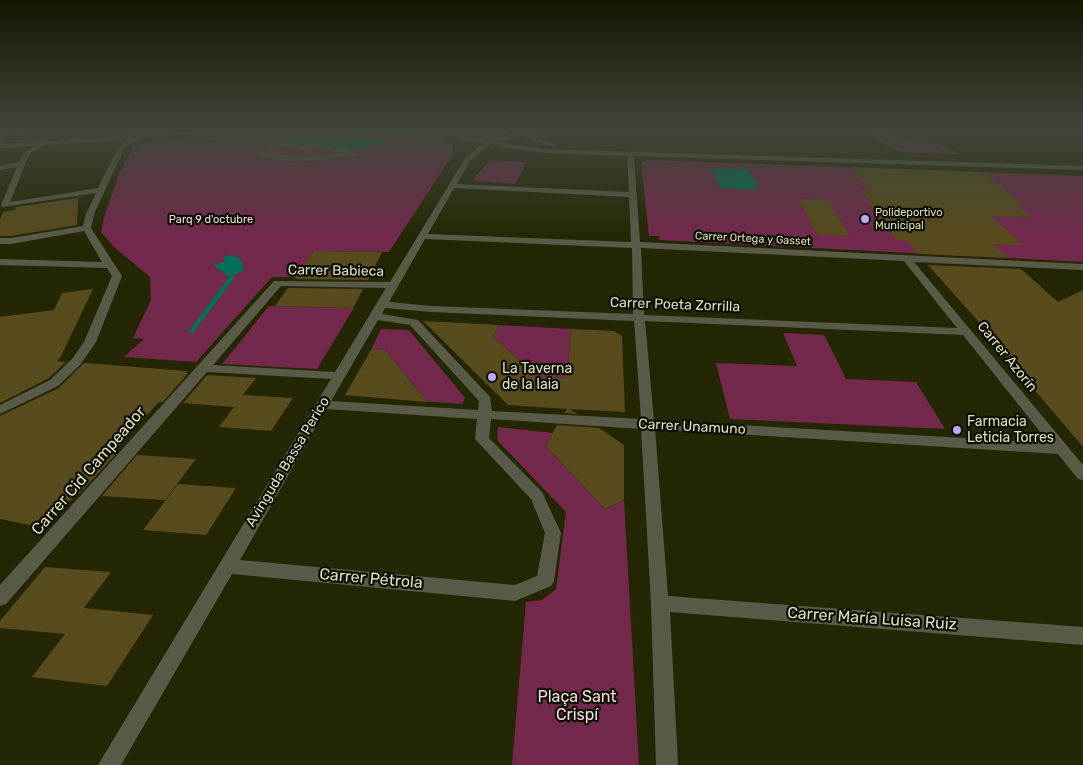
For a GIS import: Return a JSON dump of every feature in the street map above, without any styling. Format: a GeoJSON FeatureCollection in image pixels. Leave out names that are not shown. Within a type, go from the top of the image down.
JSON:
{"type":"FeatureCollection","features":[{"type":"Feature","properties":{"kind":"street"},"geometry":{"type":"LineString","coordinates":[[0,168],[13,166]]}},
{"type":"Feature","properties":{"kind":"street"},"geometry":{"type":"LineString","coordinates":[[21,166],[5,205],[100,190]]}},
{"type":"Feature","properties":{"kind":"street"},"geometry":{"type":"LineString","coordinates":[[0,419],[54,382],[76,362],[90,342],[116,276],[114,269],[109,265],[87,228],[90,214],[112,166]]}},
{"type":"Feature","properties":{"kind":"street","name":"Avinguda Bassa Perico"},"geometry":{"type":"LineString","coordinates":[[109,765],[452,186],[461,166]]}},
{"type":"Feature","properties":{"kind":"street"},"geometry":{"type":"LineString","coordinates":[[631,166],[638,319],[648,424],[660,603],[667,765]]}},
{"type":"Feature","properties":{"kind":"street"},"geometry":{"type":"LineString","coordinates":[[1014,166],[1083,168]]}},
{"type":"Feature","properties":{"kind":"street"},"geometry":{"type":"LineString","coordinates":[[452,186],[633,194]]}},
{"type":"Feature","properties":{"kind":"street"},"geometry":{"type":"LineString","coordinates":[[0,241],[87,228]]}},
{"type":"Feature","properties":{"kind":"street","name":"Carrer Ortega y Gasset"},"geometry":{"type":"LineString","coordinates":[[421,236],[1083,268]]}},
{"type":"Feature","properties":{"kind":"street","name":"Carrer Azorín"},"geometry":{"type":"LineString","coordinates":[[907,258],[1083,475]]}},
{"type":"Feature","properties":{"kind":"street"},"geometry":{"type":"LineString","coordinates":[[0,262],[109,265]]}},
{"type":"Feature","properties":{"kind":"street","name":"Carrer Babieca"},"geometry":{"type":"LineString","coordinates":[[278,283],[393,285]]}},
{"type":"Feature","properties":{"kind":"street","name":"Carrer Cid Campeador"},"geometry":{"type":"LineString","coordinates":[[0,598],[278,283]]}},
{"type":"Feature","properties":{"kind":"street"},"geometry":{"type":"LineString","coordinates":[[378,310],[414,322],[486,400],[485,415]]}},
{"type":"Feature","properties":{"kind":"street","name":"Carrer Poeta Zorrilla"},"geometry":{"type":"LineString","coordinates":[[378,310],[432,310],[967,332]]}},
{"type":"Feature","properties":{"kind":"street"},"geometry":{"type":"LineString","coordinates":[[414,322],[432,310]]}},
{"type":"Feature","properties":{"kind":"street"},"geometry":{"type":"LineString","coordinates":[[204,368],[339,376]]}},
{"type":"Feature","properties":{"kind":"street"},"geometry":{"type":"LineString","coordinates":[[0,410],[54,382]]}},
{"type":"Feature","properties":{"kind":"street","name":"Carrer Unamuno"},"geometry":{"type":"LineString","coordinates":[[322,405],[1062,449]]}},
{"type":"Feature","properties":{"kind":"street","name":"Carrer Pétrola"},"geometry":{"type":"LineString","coordinates":[[226,566],[515,593],[545,581],[553,533],[537,496],[482,440],[482,426],[485,415]]}},
{"type":"Feature","properties":{"kind":"street","name":"Carrer María Luisa Ruiz"},"geometry":{"type":"LineString","coordinates":[[660,603],[1083,636]]}},
{"type":"Feature","properties":{"kind":"green space","name":"Parq 9 d'octubre"},"geometry":{"type":"Polygon","coordinates":[[[123,166],[445,166],[389,252],[314,251],[295,277],[272,277],[196,362],[124,357],[144,339],[133,338],[151,300],[150,277],[115,248],[101,232],[105,214],[123,166]]]}},
{"type":"Feature","properties":{"kind":"green space"},"geometry":{"type":"Polygon","coordinates":[[[485,166],[525,166],[515,184],[472,181],[485,166]]]}},
{"type":"Feature","properties":{"kind":"green space","name":"Polideportivo Municipal"},"geometry":{"type":"Polygon","coordinates":[[[641,166],[804,166],[1083,176],[1083,262],[659,240],[659,236],[649,236],[641,166]]]}},
{"type":"Feature","properties":{"kind":"green space"},"geometry":{"type":"Polygon","coordinates":[[[269,306],[354,308],[317,369],[222,364],[269,306]]]}},
{"type":"Feature","properties":{"kind":"green space"},"geometry":{"type":"Polygon","coordinates":[[[499,325],[571,329],[567,378],[537,376],[493,337],[499,325]]]}},
{"type":"Feature","properties":{"kind":"green space"},"geometry":{"type":"Polygon","coordinates":[[[381,329],[409,330],[465,398],[462,404],[408,400],[420,393],[385,350],[371,350],[381,329]]]}},
{"type":"Feature","properties":{"kind":"green space"},"geometry":{"type":"Polygon","coordinates":[[[783,333],[824,335],[846,379],[916,382],[945,429],[730,419],[716,363],[797,366],[783,333]]]}},
{"type":"Feature","properties":{"kind":"green space","name":"Plaça Sant Crispí"},"geometry":{"type":"Polygon","coordinates":[[[498,427],[553,433],[546,446],[605,509],[624,500],[639,765],[512,765],[526,602],[542,600],[556,589],[566,512],[497,440],[498,427]]]}},
{"type":"Feature","properties":{"kind":"water"},"geometry":{"type":"Polygon","coordinates":[[[712,168],[749,169],[759,190],[720,188],[712,168]]]}},
{"type":"Feature","properties":{"kind":"water"},"geometry":{"type":"Polygon","coordinates":[[[232,255],[239,258],[242,262],[243,272],[233,275],[216,265],[225,261],[224,256],[232,255]]]}},
{"type":"Feature","properties":{"kind":"building"},"geometry":{"type":"Polygon","coordinates":[[[851,167],[982,172],[1024,205],[1016,205],[1031,217],[991,216],[1023,245],[992,244],[1009,258],[919,254],[906,240],[896,240],[868,202],[872,202],[861,191],[869,190],[851,167]]]}},
{"type":"Feature","properties":{"kind":"building"},"geometry":{"type":"Polygon","coordinates":[[[78,198],[77,225],[11,236],[0,236],[0,219],[3,212],[15,210],[16,207],[78,198]]]}},
{"type":"Feature","properties":{"kind":"building"},"geometry":{"type":"Polygon","coordinates":[[[799,199],[828,200],[850,236],[817,234],[799,199]]]}},
{"type":"Feature","properties":{"kind":"building"},"geometry":{"type":"Polygon","coordinates":[[[314,251],[382,252],[368,280],[294,279],[314,251]]]}},
{"type":"Feature","properties":{"kind":"building"},"geometry":{"type":"Polygon","coordinates":[[[928,265],[1021,269],[1058,302],[1083,290],[1083,447],[999,348],[1002,348],[928,265]]]}},
{"type":"Feature","properties":{"kind":"building"},"geometry":{"type":"Polygon","coordinates":[[[288,288],[363,289],[353,308],[275,306],[288,288]]]}},
{"type":"Feature","properties":{"kind":"building"},"geometry":{"type":"Polygon","coordinates":[[[93,289],[57,361],[66,362],[49,378],[0,403],[0,317],[54,310],[62,293],[93,289]]]}},
{"type":"Feature","properties":{"kind":"building"},"geometry":{"type":"Polygon","coordinates":[[[423,321],[499,325],[493,337],[537,376],[567,378],[571,329],[614,331],[622,336],[625,412],[570,409],[577,414],[564,413],[567,409],[508,405],[423,321]]]}},
{"type":"Feature","properties":{"kind":"building"},"geometry":{"type":"Polygon","coordinates":[[[371,350],[385,350],[427,402],[345,395],[371,350]]]}},
{"type":"Feature","properties":{"kind":"building"},"geometry":{"type":"Polygon","coordinates":[[[84,363],[187,371],[185,373],[188,373],[163,402],[159,402],[111,454],[116,454],[79,494],[76,494],[44,528],[0,519],[0,416],[59,388],[84,363]]]}},
{"type":"Feature","properties":{"kind":"building"},"geometry":{"type":"Polygon","coordinates":[[[207,375],[256,378],[243,395],[293,398],[271,431],[219,427],[234,407],[183,403],[207,375]]]}},
{"type":"Feature","properties":{"kind":"building"},"geometry":{"type":"Polygon","coordinates":[[[557,425],[599,428],[624,445],[624,500],[605,509],[546,446],[557,425]]]}},
{"type":"Feature","properties":{"kind":"building"},"geometry":{"type":"Polygon","coordinates":[[[137,455],[196,459],[165,500],[102,496],[137,455]]]}},
{"type":"Feature","properties":{"kind":"building"},"geometry":{"type":"Polygon","coordinates":[[[178,484],[236,488],[206,535],[143,530],[178,484]]]}},
{"type":"Feature","properties":{"kind":"building"},"geometry":{"type":"Polygon","coordinates":[[[45,567],[111,572],[84,608],[153,615],[107,686],[32,677],[65,634],[0,628],[0,621],[45,567]]]}},
{"type":"Feature","properties":{"kind":"waterway"},"geometry":{"type":"LineString","coordinates":[[191,332],[232,277],[216,265]]}},
{"type":"Feature","properties":{"kind":"place","name":"Polideportivo Municipal"},"geometry":{"type":"Point","coordinates":[865,219]}},
{"type":"Feature","properties":{"kind":"place","name":"La Taverna de la Iaia"},"geometry":{"type":"Point","coordinates":[492,377]}},
{"type":"Feature","properties":{"kind":"place","name":"Farmacia Leticia Torres"},"geometry":{"type":"Point","coordinates":[957,430]}}]}
